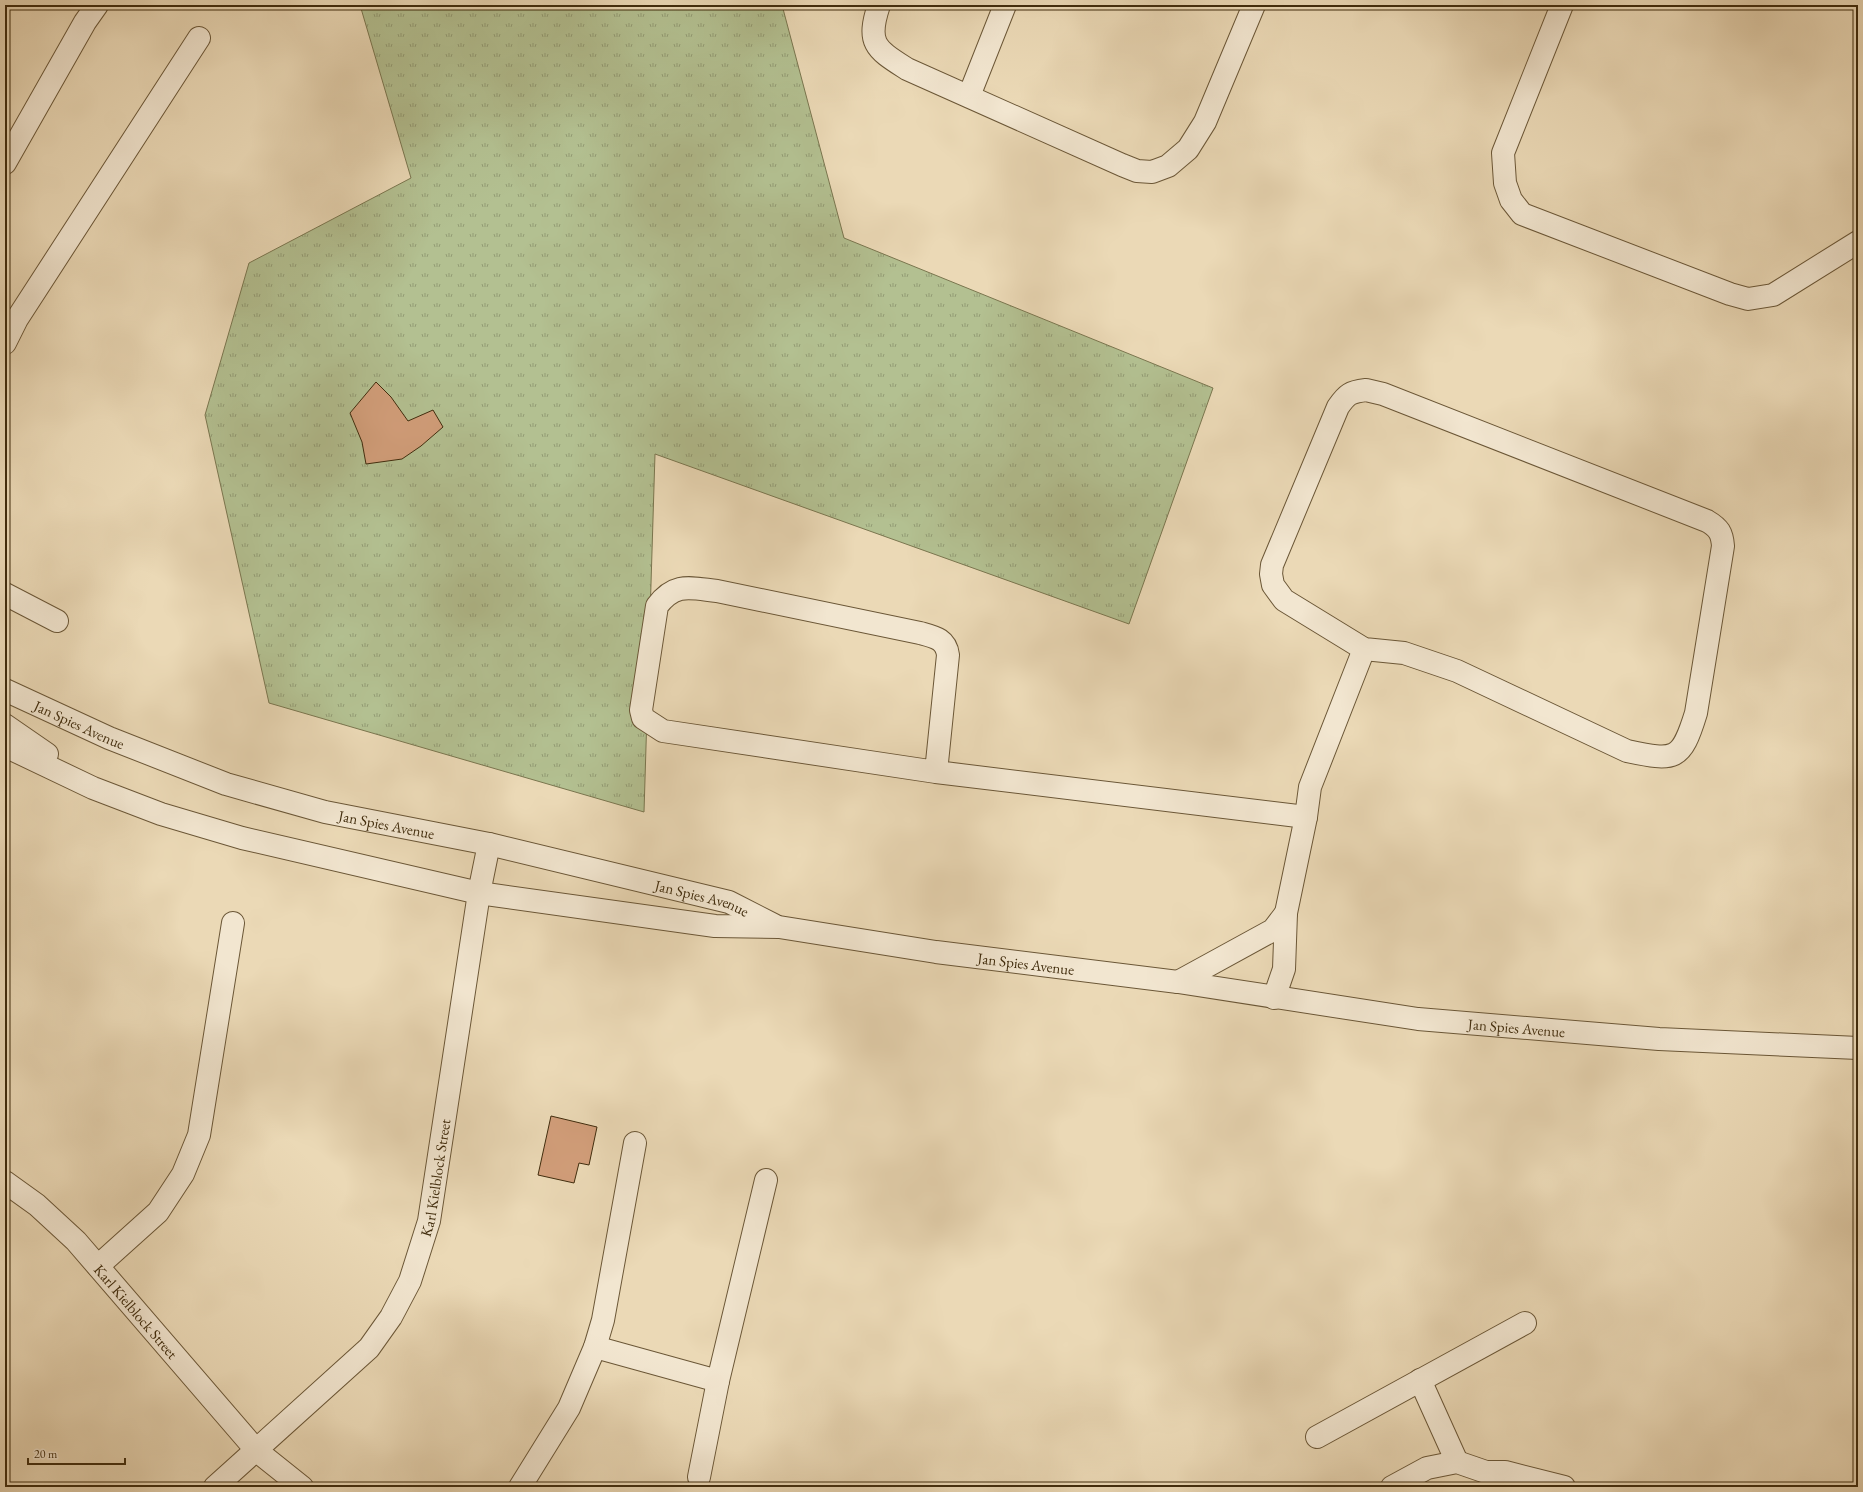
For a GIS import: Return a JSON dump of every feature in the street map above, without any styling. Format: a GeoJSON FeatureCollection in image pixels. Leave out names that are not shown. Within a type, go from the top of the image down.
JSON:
{"type":"FeatureCollection","features":[{"type":"Feature","properties":{"kind":"street"},"geometry":{"type":"LineString","coordinates":[[5,163],[85,22],[97,5]]}},
{"type":"Feature","properties":{"kind":"street"},"geometry":{"type":"LineString","coordinates":[[879,5],[875,15],[873,36],[875,45],[883,54],[907,69],[1122,165],[1137,171],[1152,172],[1168,166],[1188,149],[1205,122],[1254,5]]}},
{"type":"Feature","properties":{"kind":"street"},"geometry":{"type":"LineString","coordinates":[[969,96],[1005,5]]}},
{"type":"Feature","properties":{"kind":"street"},"geometry":{"type":"LineString","coordinates":[[1562,5],[1504,153],[1505,183],[1511,200],[1522,214],[1730,294],[1748,298],[1773,295],[1858,242]]}},
{"type":"Feature","properties":{"kind":"street"},"geometry":{"type":"LineString","coordinates":[[5,343],[11,314],[199,38]]}},
{"type":"Feature","properties":{"kind":"street"},"geometry":{"type":"LineString","coordinates":[[1366,390],[1383,394],[1707,521],[1716,526],[1720,532],[1723,546],[1696,713],[1684,746],[1677,753],[1669,756],[1657,757],[1627,751],[1457,671],[1404,653],[1364,648],[1284,600],[1274,585],[1271,574],[1272,565],[1338,407],[1346,396],[1354,391],[1366,390]]}},
{"type":"Feature","properties":{"kind":"street"},"geometry":{"type":"LineString","coordinates":[[936,772],[948,655],[947,647],[939,639],[898,628],[717,591],[692,588],[679,589],[666,594],[657,606],[641,710],[643,718],[663,731],[936,772],[1306,817]]}},
{"type":"Feature","properties":{"kind":"street"},"geometry":{"type":"LineString","coordinates":[[5,594],[57,621]]}},
{"type":"Feature","properties":{"kind":"street"},"geometry":{"type":"LineString","coordinates":[[1274,998],[1284,968],[1286,914],[1306,817],[1310,787],[1364,648]]}},
{"type":"Feature","properties":{"kind":"street","name":"Jan Spies Avenue"},"geometry":{"type":"LineString","coordinates":[[5,690],[108,738],[226,784],[325,812],[489,844],[729,902],[779,927]]}},
{"type":"Feature","properties":{"kind":"street"},"geometry":{"type":"LineString","coordinates":[[5,724],[93,788]]}},
{"type":"Feature","properties":{"kind":"street","name":"Jan Spies Avenue"},"geometry":{"type":"LineString","coordinates":[[5,746],[93,788],[161,814],[242,838],[479,893],[715,926],[779,927],[936,952],[1178,982],[1418,1019],[1659,1039],[1858,1048]]}},
{"type":"Feature","properties":{"kind":"street","name":"Karl Kielblock Street"},"geometry":{"type":"LineString","coordinates":[[215,1487],[257,1451],[369,1348],[391,1317],[410,1281],[429,1221],[479,893],[489,844]]}},
{"type":"Feature","properties":{"kind":"street"},"geometry":{"type":"LineString","coordinates":[[1178,982],[1273,930],[1286,914]]}},
{"type":"Feature","properties":{"kind":"street"},"geometry":{"type":"LineString","coordinates":[[98,1266],[158,1212],[183,1174],[199,1135],[233,923]]}},
{"type":"Feature","properties":{"kind":"street"},"geometry":{"type":"LineString","coordinates":[[520,1487],[569,1408],[595,1347],[603,1320],[634,1143]]}},
{"type":"Feature","properties":{"kind":"street"},"geometry":{"type":"LineString","coordinates":[[699,1477],[718,1381],[766,1180]]}},
{"type":"Feature","properties":{"kind":"street","name":"Karl Kielblock Street"},"geometry":{"type":"LineString","coordinates":[[5,1182],[37,1205],[76,1241],[257,1451]]}},
{"type":"Feature","properties":{"kind":"street"},"geometry":{"type":"LineString","coordinates":[[1317,1437],[1525,1322]]}},
{"type":"Feature","properties":{"kind":"street"},"geometry":{"type":"LineString","coordinates":[[595,1347],[718,1381]]}},
{"type":"Feature","properties":{"kind":"street"},"geometry":{"type":"LineString","coordinates":[[1420,1380],[1457,1462],[1484,1479],[1505,1472],[1564,1487]]}},
{"type":"Feature","properties":{"kind":"street"},"geometry":{"type":"LineString","coordinates":[[257,1451],[302,1487]]}},
{"type":"Feature","properties":{"kind":"street"},"geometry":{"type":"LineString","coordinates":[[1392,1487],[1427,1468],[1457,1462]]}},
{"type":"Feature","properties":{"kind":"green space"},"geometry":{"type":"Polygon","coordinates":[[[360,5],[782,5],[844,238],[1213,388],[1129,624],[655,454],[644,812],[269,703],[205,415],[249,263],[411,178],[360,5]]]}},
{"type":"Feature","properties":{"kind":"building"},"geometry":{"type":"Polygon","coordinates":[[[376,382],[391,397],[408,421],[433,410],[443,427],[421,446],[402,459],[366,464],[362,442],[350,413],[376,382]]]}},
{"type":"Feature","properties":{"kind":"building"},"geometry":{"type":"Polygon","coordinates":[[[551,1116],[597,1127],[589,1165],[579,1163],[574,1183],[538,1175],[551,1116]]]}}]}
